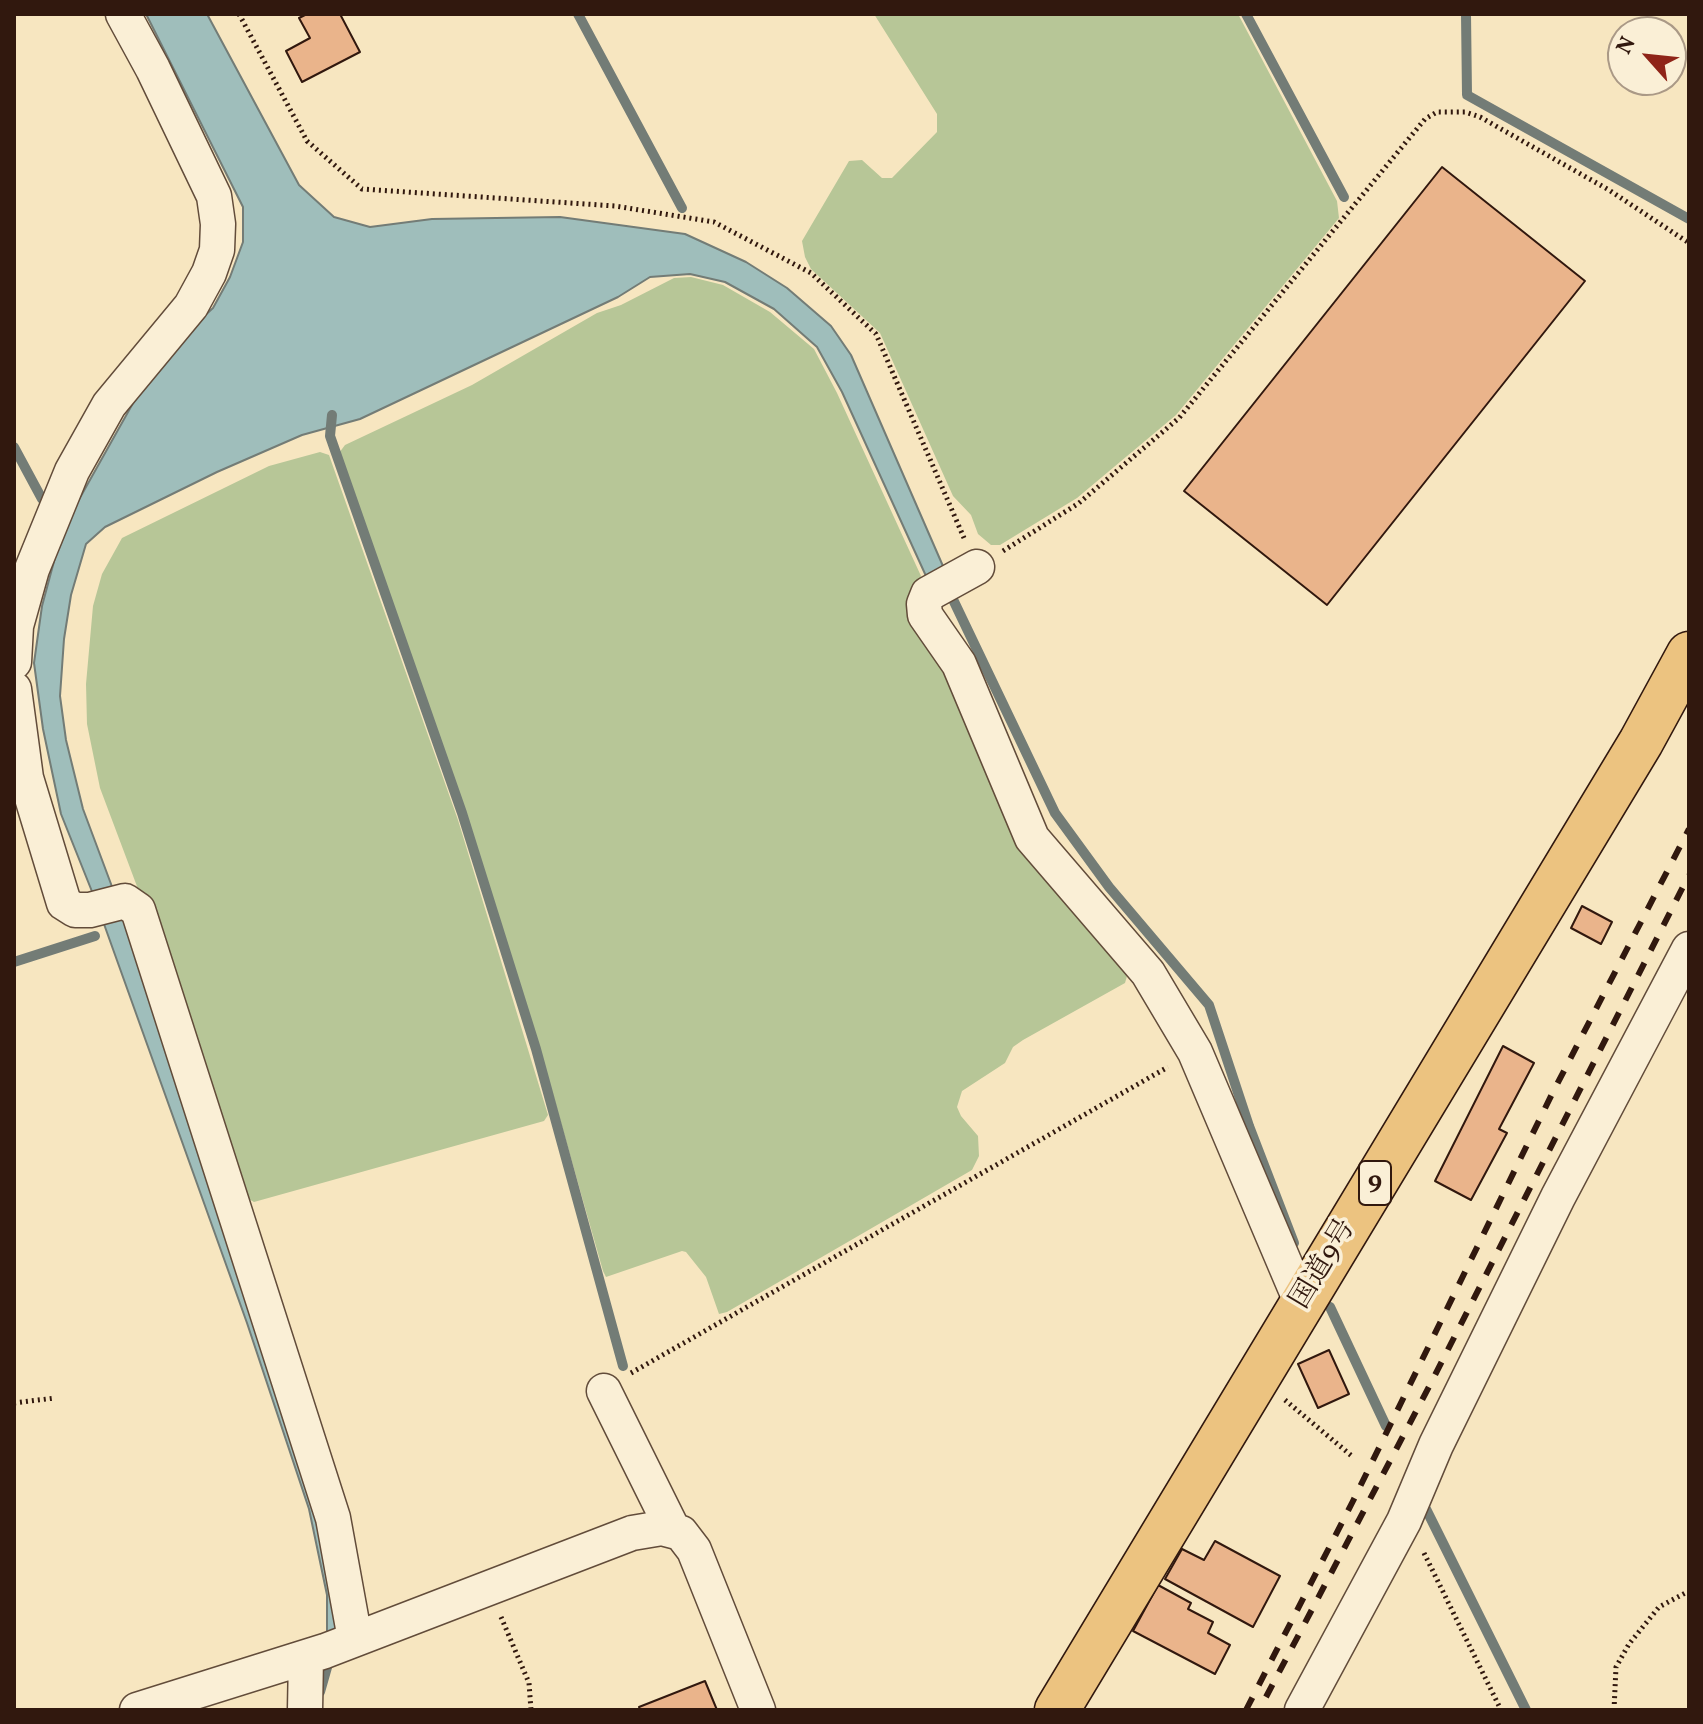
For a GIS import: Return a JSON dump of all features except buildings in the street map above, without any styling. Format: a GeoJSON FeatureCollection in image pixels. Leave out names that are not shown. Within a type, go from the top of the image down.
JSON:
{"type":"FeatureCollection","features":[{"type":"Feature","properties":{"kind":"highway","name":"国道9号"},"geometry":{"type":"LineString","coordinates":[[1057,1710],[1641,742],[1689,654]]}},
{"type":"Feature","properties":{"kind":"street"},"geometry":{"type":"LineString","coordinates":[[14,662],[16,626],[32,569],[72,471],[109,405],[191,306],[209,273],[217,250],[218,224],[214,196],[123,14]]}},
{"type":"Feature","properties":{"kind":"street"},"geometry":{"type":"LineString","coordinates":[[958,578],[928,594],[924,604],[925,615],[959,664],[1032,838],[1148,973],[1195,1052],[1302,1304]]}},
{"type":"Feature","properties":{"kind":"street"},"geometry":{"type":"LineString","coordinates":[[14,689],[26,778],[64,903],[75,910],[125,901],[138,910],[295,1408],[333,1518],[332,1648],[305,1710]]}},
{"type":"Feature","properties":{"kind":"street"},"geometry":{"type":"LineString","coordinates":[[1302,1710],[1404,1521],[1436,1445],[1558,1197],[1689,949]]}},
{"type":"Feature","properties":{"kind":"street"},"geometry":{"type":"LineString","coordinates":[[604,1391],[673,1530]]}},
{"type":"Feature","properties":{"kind":"street"},"geometry":{"type":"LineString","coordinates":[[137,1710],[332,1648],[648,1529],[673,1530],[687,1537],[758,1710]]}},
{"type":"Feature","properties":{"kind":"path"},"geometry":{"type":"LineString","coordinates":[[239,14],[307,141],[362,189],[615,206],[714,222],[811,273],[876,334],[958,578],[1079,503],[1179,418],[1425,119],[1437,112],[1465,112],[1480,117],[1609,190],[1689,243]]}},
{"type":"Feature","properties":{"kind":"path"},"geometry":{"type":"LineString","coordinates":[[604,1391],[1195,1052]]}},
{"type":"Feature","properties":{"kind":"path"},"geometry":{"type":"LineString","coordinates":[[1275,1392],[1353,1457]]}},
{"type":"Feature","properties":{"kind":"path"},"geometry":{"type":"LineString","coordinates":[[14,1403],[55,1398]]}},
{"type":"Feature","properties":{"kind":"path"},"geometry":{"type":"LineString","coordinates":[[1404,1521],[1415,1535],[1501,1710]]}},
{"type":"Feature","properties":{"kind":"path"},"geometry":{"type":"LineString","coordinates":[[489,1588],[529,1683],[531,1710]]}},
{"type":"Feature","properties":{"kind":"path"},"geometry":{"type":"LineString","coordinates":[[1614,1710],[1616,1667],[1629,1644],[1641,1625],[1659,1607],[1689,1591]]}},
{"type":"Feature","properties":{"kind":"green space"},"geometry":{"type":"Polygon","coordinates":[[[874,14],[1238,14],[1337,201],[1339,218],[1176,415],[1077,498],[1000,545],[991,545],[978,534],[971,515],[953,496],[880,333],[811,269],[805,257],[802,241],[849,161],[862,160],[882,178],[892,178],[937,132],[937,114],[874,14]]]}},
{"type":"Feature","properties":{"kind":"green space"},"geometry":{"type":"Polygon","coordinates":[[[691,277],[723,285],[770,312],[814,349],[921,576],[911,601],[1127,976],[1125,983],[1023,1040],[1013,1047],[1005,1063],[962,1091],[957,1107],[978,1136],[979,1156],[972,1170],[719,1314],[706,1277],[686,1252],[606,1277],[603,1271],[540,1049],[465,810],[339,453],[345,445],[472,385],[597,313],[621,305],[674,278],[691,277]]]}},
{"type":"Feature","properties":{"kind":"green space"},"geometry":{"type":"Polygon","coordinates":[[[320,452],[329,455],[458,820],[548,1115],[544,1121],[254,1202],[236,1192],[141,897],[100,788],[87,724],[86,684],[93,606],[102,574],[122,538],[269,466],[320,452]]]}},
{"type":"Feature","properties":{"kind":"water"},"geometry":{"type":"Polygon","coordinates":[[[146,14],[207,14],[299,185],[334,217],[370,227],[432,219],[560,217],[685,234],[746,262],[787,288],[831,326],[851,355],[946,573],[935,579],[926,576],[842,392],[817,347],[774,309],[725,282],[690,274],[650,277],[618,297],[360,419],[302,435],[217,472],[105,527],[86,544],[71,595],[64,639],[60,696],[66,740],[83,809],[321,1503],[343,1634],[327,1639],[327,1595],[309,1509],[247,1323],[95,899],[61,814],[43,729],[34,663],[42,606],[63,528],[137,396],[174,344],[213,308],[230,277],[243,242],[243,207],[146,14]]]}},
{"type":"Feature","properties":{"kind":"waterway"},"geometry":{"type":"LineString","coordinates":[[578,14],[682,208]]}},
{"type":"Feature","properties":{"kind":"waterway"},"geometry":{"type":"LineString","coordinates":[[1246,14],[1344,197]]}},
{"type":"Feature","properties":{"kind":"waterway"},"geometry":{"type":"LineString","coordinates":[[1466,14],[1467,95],[1689,219]]}},
{"type":"Feature","properties":{"kind":"waterway"},"geometry":{"type":"LineString","coordinates":[[332,415],[330,436],[462,813],[536,1049],[623,1366]]}},
{"type":"Feature","properties":{"kind":"waterway"},"geometry":{"type":"LineString","coordinates":[[14,447],[42,499]]}},
{"type":"Feature","properties":{"kind":"waterway"},"geometry":{"type":"LineString","coordinates":[[948,589],[1055,813],[1109,887],[1209,1005],[1249,1126],[1294,1243]]}},
{"type":"Feature","properties":{"kind":"waterway"},"geometry":{"type":"LineString","coordinates":[[14,962],[95,936]]}},
{"type":"Feature","properties":{"kind":"waterway"},"geometry":{"type":"LineString","coordinates":[[1330,1307],[1386,1426]]}},
{"type":"Feature","properties":{"kind":"waterway"},"geometry":{"type":"LineString","coordinates":[[1426,1509],[1526,1710]]}},
{"type":"Feature","properties":{"kind":"waterway"},"geometry":{"type":"LineString","coordinates":[[320,1692],[330,1657]]}},
{"type":"Feature","properties":{"kind":"railway"},"geometry":{"type":"LineString","coordinates":[[1246,1710],[1353,1501],[1552,1094],[1689,829]]}},
{"type":"Feature","properties":{"kind":"railway"},"geometry":{"type":"LineString","coordinates":[[1266,1697],[1432,1381],[1689,875]]}}]}
